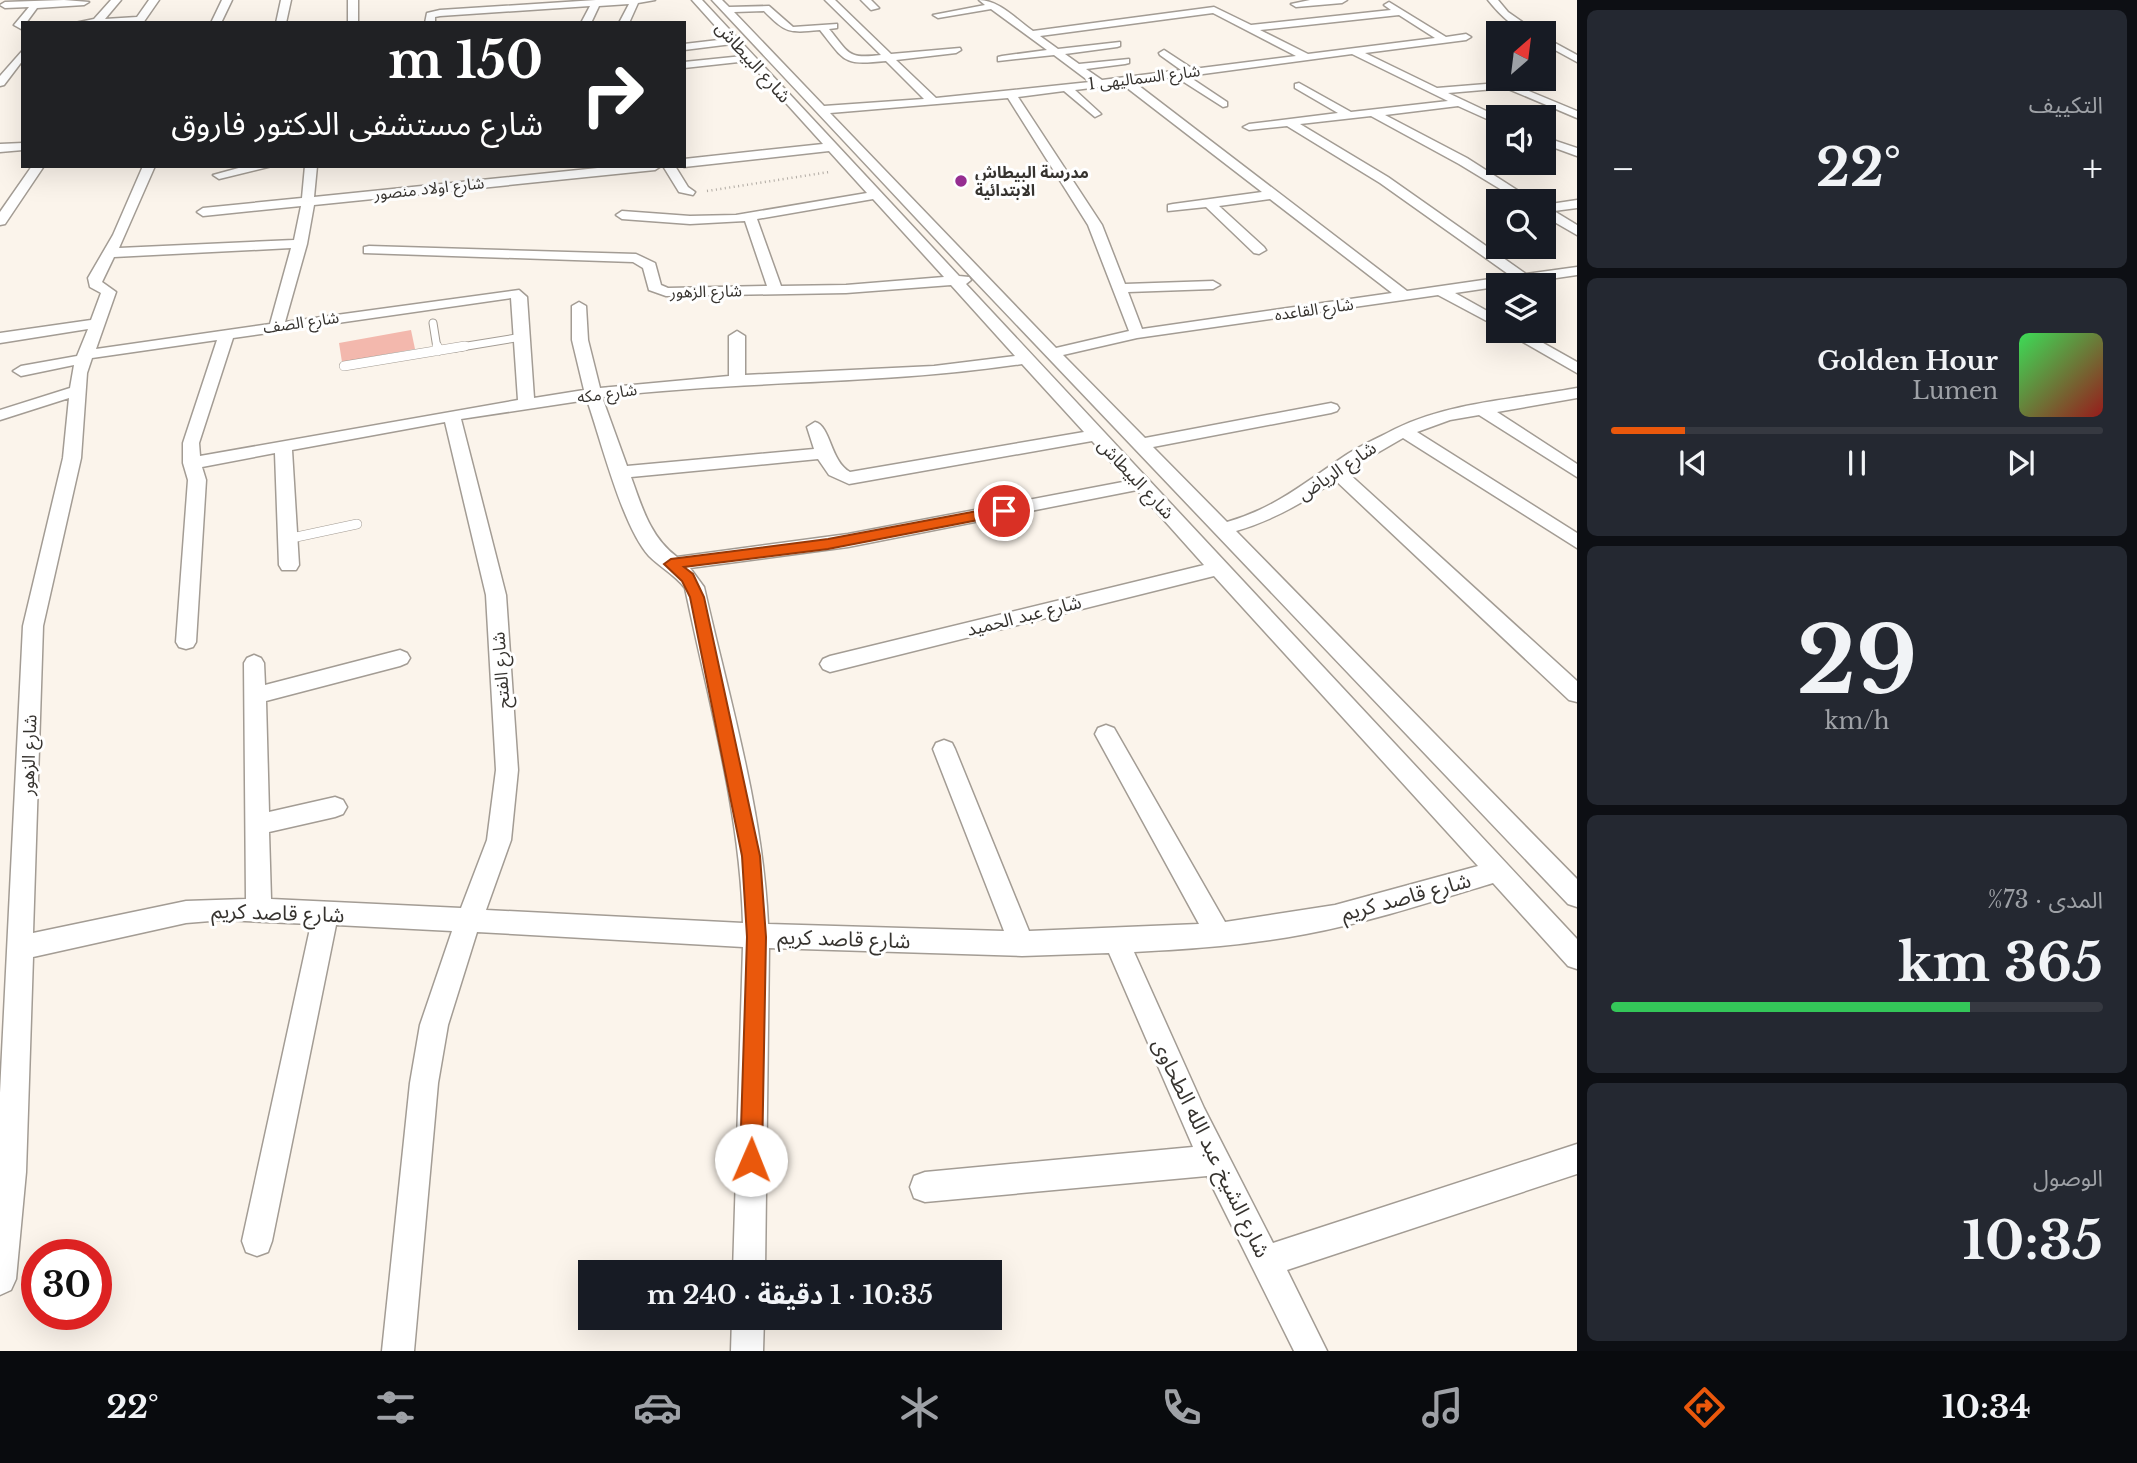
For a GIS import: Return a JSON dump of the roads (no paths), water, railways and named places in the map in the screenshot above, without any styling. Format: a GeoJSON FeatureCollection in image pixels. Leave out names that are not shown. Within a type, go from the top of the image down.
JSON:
{"type":"FeatureCollection","features":[{"type":"Feature","properties":{"kind":"street"},"geometry":{"type":"LineString","coordinates":[[97,21],[116,0]]}},
{"type":"Feature","properties":{"kind":"street"},"geometry":{"type":"LineString","coordinates":[[139,21],[153,0]]}},
{"type":"Feature","properties":{"kind":"street"},"geometry":{"type":"LineString","coordinates":[[217,21],[227,0]]}},
{"type":"Feature","properties":{"kind":"street"},"geometry":{"type":"LineString","coordinates":[[281,21],[286,0]]}},
{"type":"Feature","properties":{"kind":"street"},"geometry":{"type":"LineString","coordinates":[[353,0],[353,21]]}},
{"type":"Feature","properties":{"kind":"street"},"geometry":{"type":"LineString","coordinates":[[430,21],[430,15],[435,13],[476,11],[511,4],[596,4],[650,0]]}},
{"type":"Feature","properties":{"kind":"street","name":"شارع البيطاش"},"geometry":{"type":"LineString","coordinates":[[697,0],[1577,957]]}},
{"type":"Feature","properties":{"kind":"street"},"geometry":{"type":"LineString","coordinates":[[830,0],[933,102]]}},
{"type":"Feature","properties":{"kind":"street"},"geometry":{"type":"LineString","coordinates":[[866,0],[874,8]]}},
{"type":"Feature","properties":{"kind":"street"},"geometry":{"type":"LineString","coordinates":[[1292,2],[1342,0]]}},
{"type":"Feature","properties":{"kind":"street"},"geometry":{"type":"LineString","coordinates":[[1382,0],[1443,39]]}},
{"type":"Feature","properties":{"kind":"street"},"geometry":{"type":"LineString","coordinates":[[1493,0],[1515,21]]}},
{"type":"Feature","properties":{"kind":"street"},"geometry":{"type":"LineString","coordinates":[[5,5],[50,1],[84,2]]}},
{"type":"Feature","properties":{"kind":"street"},"geometry":{"type":"LineString","coordinates":[[22,21],[34,6],[50,1]]}},
{"type":"Feature","properties":{"kind":"street"},"geometry":{"type":"LineString","coordinates":[[625,21],[635,1]]}},
{"type":"Feature","properties":{"kind":"street"},"geometry":{"type":"LineString","coordinates":[[1336,1],[1362,17]]}},
{"type":"Feature","properties":{"kind":"street"},"geometry":{"type":"LineString","coordinates":[[1292,2],[1327,20]]}},
{"type":"Feature","properties":{"kind":"street"},"geometry":{"type":"LineString","coordinates":[[938,15],[989,3],[1098,83]]}},
{"type":"Feature","properties":{"kind":"street"},"geometry":{"type":"LineString","coordinates":[[587,21],[596,4]]}},
{"type":"Feature","properties":{"kind":"street"},"geometry":{"type":"LineString","coordinates":[[721,5],[764,7],[788,29],[853,24]]}},
{"type":"Feature","properties":{"kind":"street","name":"شارع البيطاش"},"geometry":{"type":"LineString","coordinates":[[721,5],[1052,353],[1577,896]]}},
{"type":"Feature","properties":{"kind":"street"},"geometry":{"type":"LineString","coordinates":[[1486,9],[1500,21]]}},
{"type":"Feature","properties":{"kind":"street"},"geometry":{"type":"LineString","coordinates":[[1033,34],[1210,10],[1220,12],[1306,57]]}},
{"type":"Feature","properties":{"kind":"street"},"geometry":{"type":"LineString","coordinates":[[476,11],[477,21]]}},
{"type":"Feature","properties":{"kind":"street"},"geometry":{"type":"LineString","coordinates":[[1252,28],[1401,12]]}},
{"type":"Feature","properties":{"kind":"street"},"geometry":{"type":"LineString","coordinates":[[822,27],[850,59],[861,61],[956,50]]}},
{"type":"Feature","properties":{"kind":"street","name":"شارع السماليهى 1"},"geometry":{"type":"LineString","coordinates":[[821,110],[1011,95],[1466,37]]}},
{"type":"Feature","properties":{"kind":"street"},"geometry":{"type":"LineString","coordinates":[[686,47],[734,41]]}},
{"type":"Feature","properties":{"kind":"street"},"geometry":{"type":"LineString","coordinates":[[1002,59],[1117,44]]}},
{"type":"Feature","properties":{"kind":"street"},"geometry":{"type":"LineString","coordinates":[[1556,47],[1577,59]]}},
{"type":"Feature","properties":{"kind":"street"},"geometry":{"type":"LineString","coordinates":[[1353,51],[1486,116]]}},
{"type":"Feature","properties":{"kind":"street"},"geometry":{"type":"LineString","coordinates":[[1164,52],[1189,71]]}},
{"type":"Feature","properties":{"kind":"street"},"geometry":{"type":"LineString","coordinates":[[0,83],[21,56]]}},
{"type":"Feature","properties":{"kind":"street"},"geometry":{"type":"LineString","coordinates":[[1556,58],[1577,70]]}},
{"type":"Feature","properties":{"kind":"street"},"geometry":{"type":"LineString","coordinates":[[1078,67],[1125,61]]}},
{"type":"Feature","properties":{"kind":"street"},"geometry":{"type":"LineString","coordinates":[[686,65],[775,62]]}},
{"type":"Feature","properties":{"kind":"street"},"geometry":{"type":"LineString","coordinates":[[1177,73],[1223,104]]}},
{"type":"Feature","properties":{"kind":"street"},"geometry":{"type":"LineString","coordinates":[[1124,79],[1404,296]]}},
{"type":"Feature","properties":{"kind":"street"},"geometry":{"type":"LineString","coordinates":[[1299,86],[1350,116]]}},
{"type":"Feature","properties":{"kind":"street"},"geometry":{"type":"LineString","coordinates":[[1433,92],[1486,87]]}},
{"type":"Feature","properties":{"kind":"street"},"geometry":{"type":"LineString","coordinates":[[1067,88],[1095,114]]}},
{"type":"Feature","properties":{"kind":"street"},"geometry":{"type":"LineString","coordinates":[[1521,91],[1577,115]]}},
{"type":"Feature","properties":{"kind":"street"},"geometry":{"type":"LineString","coordinates":[[1011,95],[1087,211],[1120,288],[1136,334]]}},
{"type":"Feature","properties":{"kind":"street"},"geometry":{"type":"LineString","coordinates":[[1249,127],[1457,103]]}},
{"type":"Feature","properties":{"kind":"street"},"geometry":{"type":"LineString","coordinates":[[1373,113],[1428,141],[1508,189]]}},
{"type":"Feature","properties":{"kind":"street"},"geometry":{"type":"LineString","coordinates":[[1290,123],[1384,180],[1516,273]]}},
{"type":"Feature","properties":{"kind":"street"},"geometry":{"type":"LineString","coordinates":[[1556,144],[1577,152]]}},
{"type":"Feature","properties":{"kind":"street"},"geometry":{"type":"LineString","coordinates":[[0,148],[21,146]]}},
{"type":"Feature","properties":{"kind":"street"},"geometry":{"type":"LineString","coordinates":[[686,163],[831,147]]}},
{"type":"Feature","properties":{"kind":"street"},"geometry":{"type":"LineString","coordinates":[[0,221],[36,168]]}},
{"type":"Feature","properties":{"kind":"street"},"geometry":{"type":"LineString","coordinates":[[109,253],[120,236],[148,168]]}},
{"type":"Feature","properties":{"kind":"street"},"geometry":{"type":"LineString","coordinates":[[219,175],[256,168]]}},
{"type":"Feature","properties":{"kind":"street"},"geometry":{"type":"LineString","coordinates":[[277,325],[300,244],[309,201],[311,168]]}},
{"type":"Feature","properties":{"kind":"street","name":"شارع اولاد منصور"},"geometry":{"type":"LineString","coordinates":[[203,212],[529,172],[613,168]]}},
{"type":"Feature","properties":{"kind":"street"},"geometry":{"type":"LineString","coordinates":[[670,168],[683,190],[689,192]]}},
{"type":"Feature","properties":{"kind":"street"},"geometry":{"type":"LineString","coordinates":[[622,215],[707,220],[750,217],[875,195]]}},
{"type":"Feature","properties":{"kind":"street"},"geometry":{"type":"LineString","coordinates":[[1173,208],[1271,195]]}},
{"type":"Feature","properties":{"kind":"street"},"geometry":{"type":"LineString","coordinates":[[1209,203],[1259,250]]}},
{"type":"Feature","properties":{"kind":"street"},"geometry":{"type":"LineString","coordinates":[[1556,208],[1577,204]]}},
{"type":"Feature","properties":{"kind":"street"},"geometry":{"type":"LineString","coordinates":[[750,217],[775,290]]}},
{"type":"Feature","properties":{"kind":"street"},"geometry":{"type":"LineString","coordinates":[[1556,218],[1577,231]]}},
{"type":"Feature","properties":{"kind":"street"},"geometry":{"type":"LineString","coordinates":[[109,253],[300,244]]}},
{"type":"Feature","properties":{"kind":"street","name":"شارع الزهور"},"geometry":{"type":"LineString","coordinates":[[369,250],[628,257],[648,262],[654,288],[662,292],[882,287],[980,278]]}},
{"type":"Feature","properties":{"kind":"street","name":"شارع الزهور"},"geometry":{"type":"LineString","coordinates":[[0,1275],[11,1172],[7,1109],[29,775],[33,626],[72,458],[76,428],[76,391],[84,357],[109,292],[95,284],[95,278],[109,253]]}},
{"type":"Feature","properties":{"kind":"street","name":"شارع القاعده"},"geometry":{"type":"LineString","coordinates":[[1556,276],[1574,274]]}},
{"type":"Feature","properties":{"kind":"street","name":"شارع القاعده"},"geometry":{"type":"LineString","coordinates":[[1052,353],[1136,334],[1486,284]]}},
{"type":"Feature","properties":{"kind":"street"},"geometry":{"type":"LineString","coordinates":[[1120,288],[1213,285]]}},
{"type":"Feature","properties":{"kind":"street"},"geometry":{"type":"LineString","coordinates":[[1441,291],[1486,316]]}},
{"type":"Feature","properties":{"kind":"street","name":"شارع الصف"},"geometry":{"type":"LineString","coordinates":[[21,371],[84,357],[277,325],[511,293],[519,295],[522,337]]}},
{"type":"Feature","properties":{"kind":"street"},"geometry":{"type":"LineString","coordinates":[[579,306],[580,340],[593,394],[645,537],[688,578],[697,597],[747,830],[754,881],[757,937],[749,1260]]}},
{"type":"Feature","properties":{"kind":"street"},"geometry":{"type":"LineString","coordinates":[[0,338],[98,323]]}},
{"type":"Feature","properties":{"kind":"street"},"geometry":{"type":"LineString","coordinates":[[186,642],[197,480],[192,463],[194,432],[227,333]]}},
{"type":"Feature","properties":{"kind":"street"},"geometry":{"type":"LineString","coordinates":[[737,336],[737,379]]}},
{"type":"Feature","properties":{"kind":"street"},"geometry":{"type":"LineString","coordinates":[[522,337],[526,405]]}},
{"type":"Feature","properties":{"kind":"street"},"geometry":{"type":"LineString","coordinates":[[1532,343],[1577,368]]}},
{"type":"Feature","properties":{"kind":"street","name":"شارع مكه"},"geometry":{"type":"LineString","coordinates":[[192,463],[593,394],[737,379],[956,369],[1026,359]]}},
{"type":"Feature","properties":{"kind":"street"},"geometry":{"type":"LineString","coordinates":[[0,415],[76,391]]}},
{"type":"Feature","properties":{"kind":"street","name":"شارع الرياض"},"geometry":{"type":"LineString","coordinates":[[1222,529],[1276,510],[1319,485],[1368,449],[1404,431],[1446,416],[1577,393]]}},
{"type":"Feature","properties":{"kind":"street"},"geometry":{"type":"LineString","coordinates":[[1140,444],[1331,408]]}},
{"type":"Feature","properties":{"kind":"street"},"geometry":{"type":"LineString","coordinates":[[1481,409],[1577,472]]}},
{"type":"Feature","properties":{"kind":"street","name":"شارع الفتح"},"geometry":{"type":"LineString","coordinates":[[398,1351],[424,1083],[437,1014],[450,971],[499,840],[507,769],[496,595],[452,418]]}},
{"type":"Feature","properties":{"kind":"street"},"geometry":{"type":"LineString","coordinates":[[815,427],[835,474],[849,478],[1095,435]]}},
{"type":"Feature","properties":{"kind":"street"},"geometry":{"type":"LineString","coordinates":[[1404,431],[1577,542]]}},
{"type":"Feature","properties":{"kind":"street"},"geometry":{"type":"LineString","coordinates":[[283,447],[289,565]]}},
{"type":"Feature","properties":{"kind":"street"},"geometry":{"type":"LineString","coordinates":[[621,472],[825,453]]}},
{"type":"Feature","properties":{"kind":"street"},"geometry":{"type":"LineString","coordinates":[[1336,471],[1577,694]]}},
{"type":"Feature","properties":{"kind":"street"},"geometry":{"type":"LineString","coordinates":[[671,564],[841,542],[1141,484]]}},
{"type":"Feature","properties":{"kind":"street","name":"شارع عبد الحميد"},"geometry":{"type":"LineString","coordinates":[[830,664],[1219,568]]}},
{"type":"Feature","properties":{"kind":"street"},"geometry":{"type":"LineString","coordinates":[[254,696],[400,658]]}},
{"type":"Feature","properties":{"kind":"street"},"geometry":{"type":"LineString","coordinates":[[254,663],[259,910]]}},
{"type":"Feature","properties":{"kind":"street"},"geometry":{"type":"LineString","coordinates":[[1106,734],[1219,935]]}},
{"type":"Feature","properties":{"kind":"street"},"geometry":{"type":"LineString","coordinates":[[944,749],[1022,944]]}},
{"type":"Feature","properties":{"kind":"street"},"geometry":{"type":"LineString","coordinates":[[257,825],[335,807]]}},
{"type":"Feature","properties":{"kind":"street","name":"شارع قاصد كريم"},"geometry":{"type":"LineString","coordinates":[[19,948],[186,912],[223,909],[757,937],[1022,944],[1117,942],[1219,935],[1343,915],[1497,871]]}},
{"type":"Feature","properties":{"kind":"street"},"geometry":{"type":"LineString","coordinates":[[257,1241],[326,914]]}},
{"type":"Feature","properties":{"kind":"street","name":"شارع الشيخ عبد الله الطحاوى"},"geometry":{"type":"LineString","coordinates":[[1117,942],[1159,1044],[1311,1351]]}},
{"type":"Feature","properties":{"kind":"street"},"geometry":{"type":"LineString","coordinates":[[1266,1261],[1577,1159]]}},
{"type":"Feature","properties":{"kind":"street"},"geometry":{"type":"LineString","coordinates":[[925,1187],[1215,1160]]}},
{"type":"Feature","properties":{"kind":"street"},"geometry":{"type":"LineString","coordinates":[[747,1351],[748,1330]]}},
{"type":"Feature","properties":{"kind":"lane"},"geometry":{"type":"LineString","coordinates":[[433,323],[438,351]]}},
{"type":"Feature","properties":{"kind":"lane"},"geometry":{"type":"LineString","coordinates":[[344,366],[522,337]]}},
{"type":"Feature","properties":{"kind":"lane"},"geometry":{"type":"LineString","coordinates":[[287,540],[357,524]]}},
{"type":"Feature","properties":{"kind":"place","name":"مدرسة البيطاش الابتدائية"},"geometry":{"type":"Point","coordinates":[961,181]}}]}
